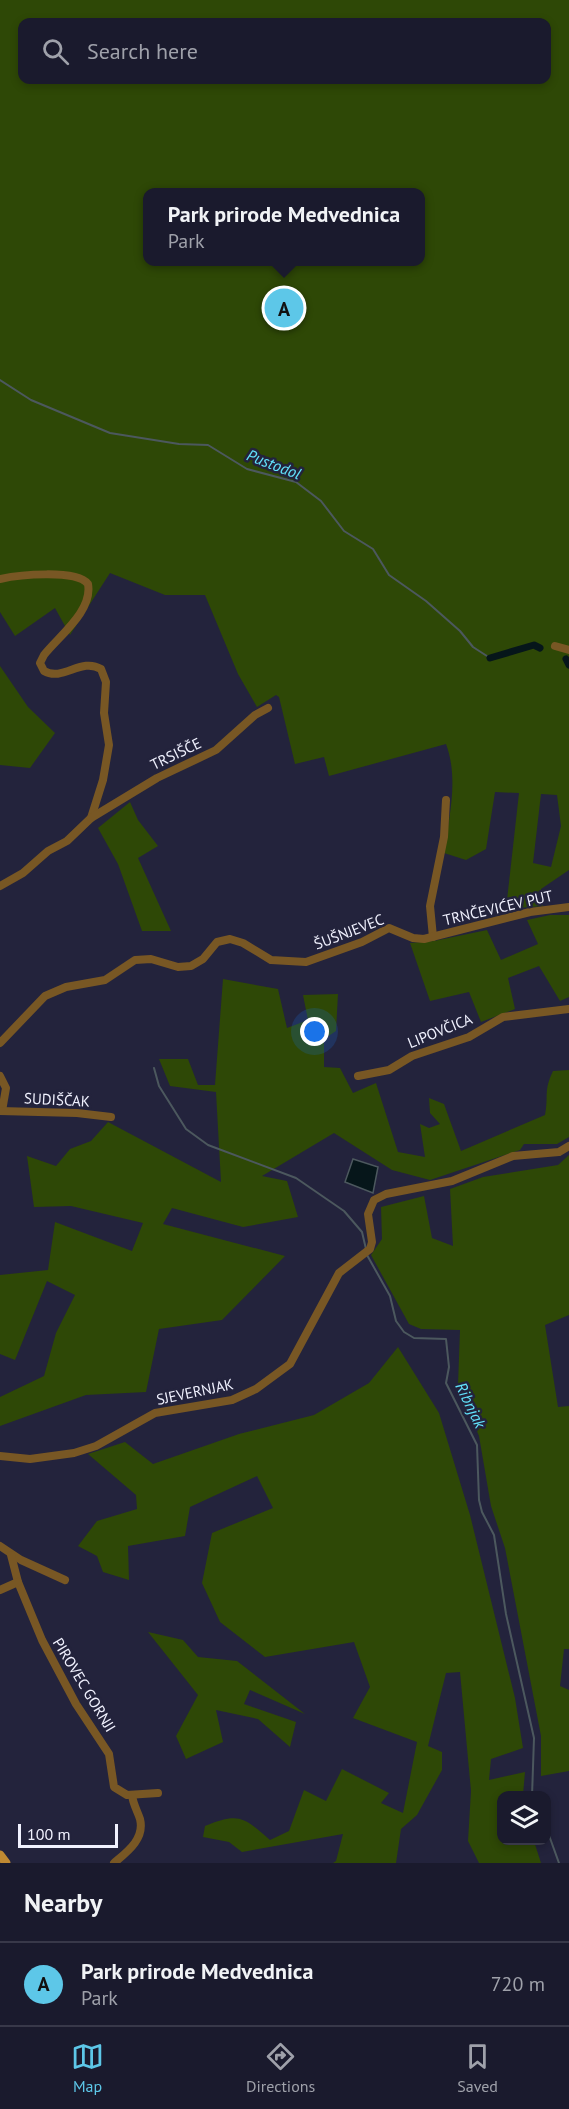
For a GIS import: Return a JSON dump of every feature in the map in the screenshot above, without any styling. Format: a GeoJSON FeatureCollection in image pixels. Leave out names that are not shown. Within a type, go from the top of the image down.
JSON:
{"type":"FeatureCollection","features":[{"type":"Feature","properties":{"kind":"main road"},"geometry":{"type":"LineString","coordinates":[[0,1855],[6,1863]]}},
{"type":"Feature","properties":{"kind":"street"},"geometry":{"type":"LineString","coordinates":[[0,579],[29,575],[72,576],[83,579],[88,584],[88,598],[82,609],[40,663],[44,671],[51,674],[92,665],[101,669],[105,677],[104,713],[109,745],[103,780],[91,818]]}},
{"type":"Feature","properties":{"kind":"street"},"geometry":{"type":"LineString","coordinates":[[555,646],[569,650]]}},
{"type":"Feature","properties":{"kind":"street","name":"TRSIŠČE"},"geometry":{"type":"LineString","coordinates":[[0,886],[23,873],[48,851],[67,841],[91,818],[157,778],[216,750],[255,715],[268,708]]}},
{"type":"Feature","properties":{"kind":"street"},"geometry":{"type":"LineString","coordinates":[[433,937],[430,906],[444,837],[446,800]]}},
{"type":"Feature","properties":{"kind":"street","name":"TRNČEVIĆEV PUT"},"geometry":{"type":"LineString","coordinates":[[433,937],[530,912],[569,907]]}},
{"type":"Feature","properties":{"kind":"street","name":"ŠUŠNJEVEC"},"geometry":{"type":"LineString","coordinates":[[0,1043],[45,996],[66,987],[105,980],[140,959],[178,967],[191,966],[203,960],[217,942],[230,939],[243,943],[271,960],[306,962],[362,942],[389,928],[413,938],[433,937]]}},
{"type":"Feature","properties":{"kind":"street","name":"LIPOVČICA"},"geometry":{"type":"LineString","coordinates":[[358,1077],[389,1070],[412,1056],[469,1037],[503,1017],[569,1009]]}},
{"type":"Feature","properties":{"kind":"street"},"geometry":{"type":"LineString","coordinates":[[0,1076],[6,1094],[1,1111]]}},
{"type":"Feature","properties":{"kind":"street","name":"SUDIŠČAK"},"geometry":{"type":"LineString","coordinates":[[1,1111],[78,1113],[111,1117]]}},
{"type":"Feature","properties":{"kind":"street","name":"SJEVERNJAK"},"geometry":{"type":"LineString","coordinates":[[0,1456],[39,1459],[81,1449],[102,1443],[154,1413],[232,1400],[256,1389],[290,1364],[318,1316],[335,1279],[345,1267],[370,1250],[372,1242],[368,1214],[374,1200],[386,1194],[452,1181],[513,1156],[559,1152],[569,1146]]}},
{"type":"Feature","properties":{"kind":"street"},"geometry":{"type":"LineString","coordinates":[[0,1546],[11,1555],[65,1580]]}},
{"type":"Feature","properties":{"kind":"street","name":"PIROVEC GORNJI"},"geometry":{"type":"LineString","coordinates":[[11,1555],[18,1582],[49,1654],[76,1704],[105,1747],[111,1762],[114,1787],[120,1792],[132,1795]]}},
{"type":"Feature","properties":{"kind":"street"},"geometry":{"type":"LineString","coordinates":[[0,1590],[18,1582]]}},
{"type":"Feature","properties":{"kind":"street"},"geometry":{"type":"LineString","coordinates":[[114,1863],[133,1845],[140,1831],[140,1821],[132,1795],[158,1792]]}},
{"type":"Feature","properties":{"kind":"green space"},"geometry":{"type":"Polygon","coordinates":[[[0,0],[569,0],[569,870],[541,889],[543,906],[506,909],[519,793],[495,792],[486,849],[466,860],[444,853],[452,784],[450,757],[446,744],[329,776],[324,757],[295,764],[279,697],[276,695],[257,707],[238,674],[205,595],[165,595],[110,573],[70,635],[55,608],[15,636],[0,612],[0,0]],[[541,794],[533,863],[551,867],[561,826],[557,795],[541,794]]]}},
{"type":"Feature","properties":{"kind":"green space"},"geometry":{"type":"Polygon","coordinates":[[[0,666],[28,707],[55,733],[30,768],[0,765],[0,666]]]}},
{"type":"Feature","properties":{"kind":"green space"},"geometry":{"type":"Polygon","coordinates":[[[130,802],[138,820],[158,846],[138,858],[171,931],[142,931],[118,864],[98,828],[130,802]]]}},
{"type":"Feature","properties":{"kind":"green space"},"geometry":{"type":"Polygon","coordinates":[[[550,915],[569,915],[569,997],[560,1001],[539,966],[508,978],[515,1009],[481,1022],[469,992],[430,1001],[410,943],[434,941],[487,930],[501,960],[538,944],[527,920],[550,915]]]}},
{"type":"Feature","properties":{"kind":"green space"},"geometry":{"type":"Polygon","coordinates":[[[223,979],[278,989],[287,1028],[308,1020],[303,995],[338,994],[336,1031],[324,1039],[324,1067],[340,1068],[353,1093],[376,1083],[398,1152],[425,1157],[420,1124],[429,1128],[440,1124],[430,1113],[429,1098],[444,1104],[461,1151],[545,1115],[547,1089],[553,1071],[569,1070],[569,1137],[557,1144],[524,1144],[520,1150],[430,1180],[392,1170],[334,1133],[262,1176],[287,1181],[298,1217],[243,1227],[172,1208],[163,1224],[285,1256],[222,1320],[159,1329],[146,1392],[86,1395],[0,1426],[0,1397],[44,1376],[56,1333],[75,1295],[47,1281],[15,1360],[0,1354],[0,1275],[48,1270],[55,1222],[132,1251],[143,1223],[71,1206],[34,1207],[27,1156],[56,1166],[70,1149],[91,1141],[108,1122],[221,1182],[216,1092],[170,1086],[159,1059],[188,1059],[198,1085],[215,1085],[223,979]]]}},
{"type":"Feature","properties":{"kind":"green space"},"geometry":{"type":"Polygon","coordinates":[[[569,1155],[569,1315],[545,1325],[558,1407],[569,1406],[569,1649],[564,1649],[560,1686],[569,1690],[569,1771],[541,1776],[541,1736],[505,1548],[491,1506],[479,1436],[458,1385],[460,1330],[421,1329],[409,1324],[371,1255],[382,1239],[381,1207],[424,1196],[432,1238],[453,1246],[450,1189],[483,1177],[558,1165],[569,1155]]]}},
{"type":"Feature","properties":{"kind":"green space"},"geometry":{"type":"Polygon","coordinates":[[[398,1347],[439,1413],[470,1515],[515,1698],[523,1748],[491,1759],[489,1780],[525,1772],[523,1791],[497,1791],[497,1845],[535,1845],[541,1863],[479,1863],[468,1841],[471,1791],[460,1672],[446,1673],[428,1746],[442,1752],[442,1770],[417,1815],[401,1829],[396,1863],[333,1863],[336,1861],[343,1834],[242,1852],[229,1842],[203,1837],[205,1826],[234,1818],[254,1826],[270,1840],[289,1831],[304,1790],[326,1801],[342,1769],[389,1793],[381,1803],[403,1813],[417,1742],[353,1718],[370,1687],[354,1642],[265,1657],[220,1622],[202,1583],[212,1533],[273,1508],[257,1476],[190,1507],[185,1536],[128,1546],[129,1580],[103,1572],[97,1556],[78,1546],[97,1521],[137,1509],[136,1495],[88,1454],[125,1442],[153,1464],[239,1434],[314,1415],[369,1383],[398,1347]]]}},
{"type":"Feature","properties":{"kind":"green space"},"geometry":{"type":"Polygon","coordinates":[[[148,1632],[183,1640],[198,1657],[237,1661],[305,1714],[250,1690],[244,1704],[296,1722],[290,1747],[258,1719],[216,1710],[223,1742],[186,1759],[176,1736],[198,1695],[148,1632]]]}},
{"type":"Feature","properties":{"kind":"shaded area"},"geometry":{"type":"Polygon","coordinates":[[[353,1159],[378,1167],[373,1193],[345,1182],[353,1159]]]}},
{"type":"Feature","properties":{"kind":"waterway","name":"Pustodol"},"geometry":{"type":"LineString","coordinates":[[0,380],[31,400],[110,433],[179,444],[208,445],[247,469],[296,482],[321,501],[344,531],[373,549],[389,575],[426,601],[460,631],[473,647],[490,658]]}},
{"type":"Feature","properties":{"kind":"waterway"},"geometry":{"type":"LineString","coordinates":[[490,658],[534,645],[540,648]]}},
{"type":"Feature","properties":{"kind":"waterway"},"geometry":{"type":"LineString","coordinates":[[566,659],[569,665]]}},
{"type":"Feature","properties":{"kind":"waterway","name":"Ribnjak"},"geometry":{"type":"LineString","coordinates":[[154,1068],[159,1086],[186,1129],[208,1145],[296,1178],[344,1211],[362,1232],[366,1249]]}},
{"type":"Feature","properties":{"kind":"waterway","name":"Ribnjak"},"geometry":{"type":"LineString","coordinates":[[367,1255],[390,1296],[396,1321],[404,1332],[414,1338],[446,1339],[449,1367],[446,1383],[477,1445],[479,1500],[482,1512],[494,1535],[506,1614],[534,1738],[532,1791]]}},
{"type":"Feature","properties":{"kind":"waterway","name":"Ribnjak"},"geometry":{"type":"LineString","coordinates":[[551,1841],[559,1863]]}},
{"type":"Feature","properties":{"kind":"place","name":"Park prirode Medvednica"},"geometry":{"type":"Point","coordinates":[284,308]}}]}
